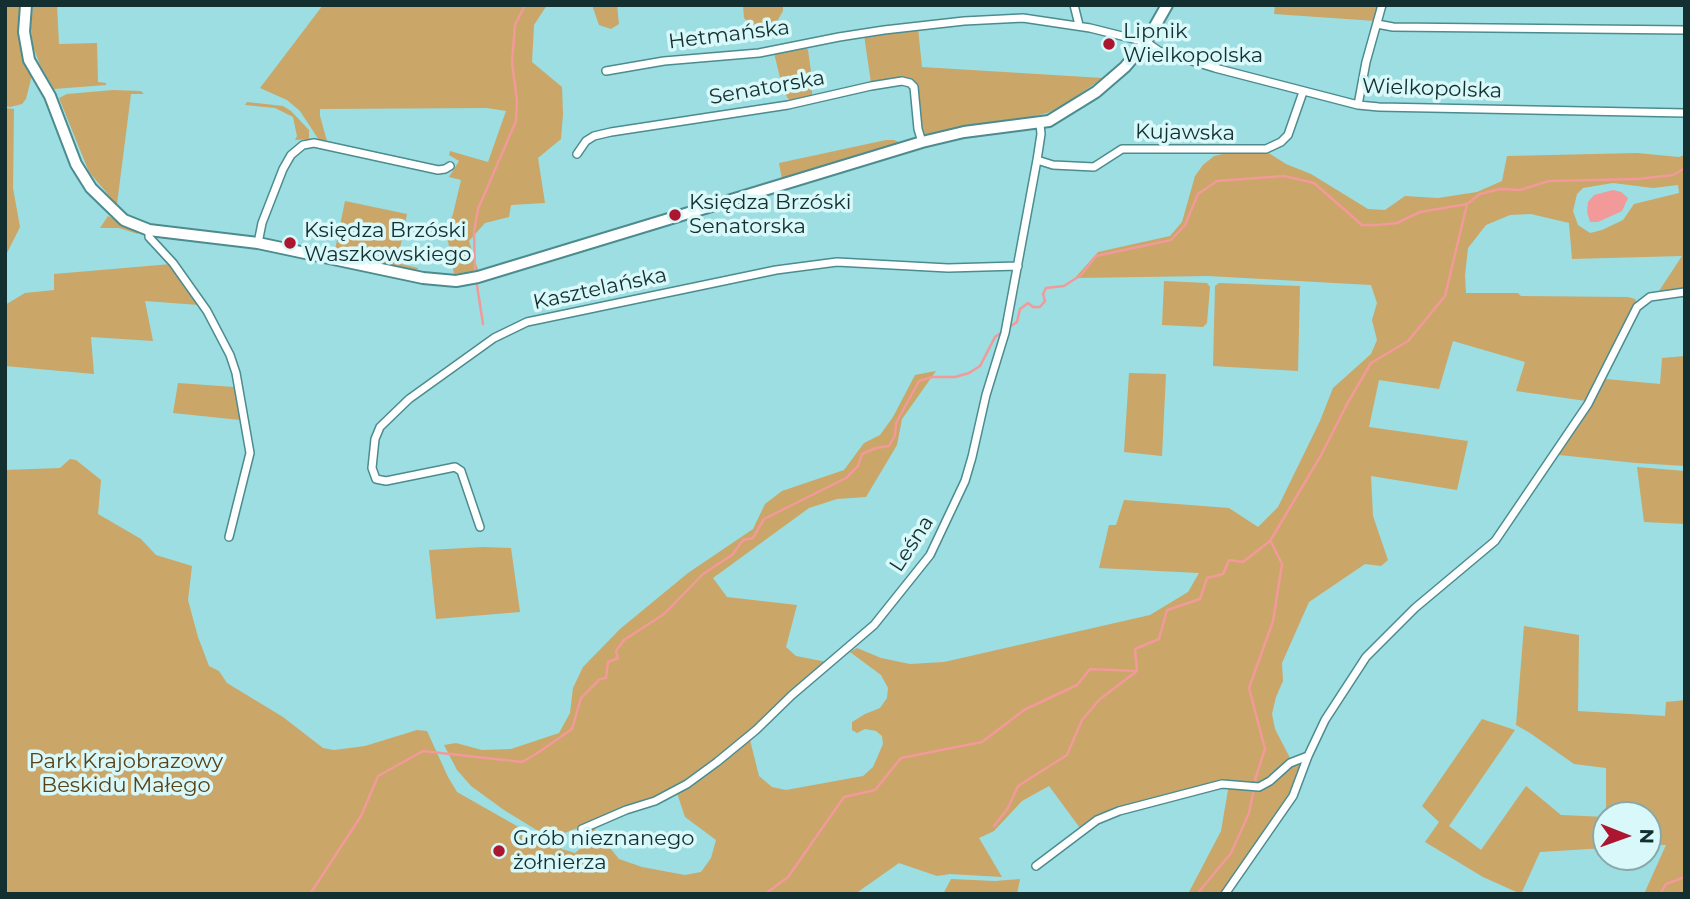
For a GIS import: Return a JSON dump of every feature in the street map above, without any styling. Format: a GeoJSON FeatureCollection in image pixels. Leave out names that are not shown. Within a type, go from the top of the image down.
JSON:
{"type":"FeatureCollection","features":[{"type":"Feature","properties":{"kind":"street"},"geometry":{"type":"LineString","coordinates":[[26,5],[24,32],[29,60],[50,96],[83,176],[103,202],[119,217],[149,230],[258,243],[423,278],[456,281],[475,278],[922,142],[964,132],[1040,124],[1062,115],[1096,92],[1125,67],[1146,43],[1167,5]]}},
{"type":"Feature","properties":{"kind":"street"},"geometry":{"type":"LineString","coordinates":[[1074,5],[1079,25]]}},
{"type":"Feature","properties":{"kind":"street"},"geometry":{"type":"LineString","coordinates":[[1358,104],[1366,62],[1382,5]]}},
{"type":"Feature","properties":{"kind":"street","name":"Hetmańska"},"geometry":{"type":"LineString","coordinates":[[606,71],[664,61],[759,53],[839,37],[964,21],[1023,18],[1079,25],[1146,43]]}},
{"type":"Feature","properties":{"kind":"street"},"geometry":{"type":"LineString","coordinates":[[1377,24],[1394,27],[1685,30]]}},
{"type":"Feature","properties":{"kind":"street","name":"Wielkopolska"},"geometry":{"type":"LineString","coordinates":[[1146,43],[1158,51],[1303,92],[1379,107],[1685,113]]}},
{"type":"Feature","properties":{"kind":"street","name":"Senatorska"},"geometry":{"type":"LineString","coordinates":[[577,153],[586,141],[594,136],[611,132],[762,110],[902,81],[910,83],[915,93],[918,129],[922,142]]}},
{"type":"Feature","properties":{"kind":"street","name":"Kujawska"},"geometry":{"type":"LineString","coordinates":[[1037,160],[1053,165],[1094,167],[1122,149],[1266,149],[1276,146],[1288,135],[1303,92]]}},
{"type":"Feature","properties":{"kind":"street","name":"Leśna"},"geometry":{"type":"LineString","coordinates":[[582,829],[655,801],[687,784],[757,730],[806,682],[856,643],[893,603],[930,555],[957,501],[972,457],[986,395],[1007,323],[1037,160],[1040,124]]}},
{"type":"Feature","properties":{"kind":"street"},"geometry":{"type":"LineString","coordinates":[[258,243],[262,223],[288,159],[303,145],[314,143],[438,170],[450,166]]}},
{"type":"Feature","properties":{"kind":"street"},"geometry":{"type":"LineString","coordinates":[[149,230],[149,236],[173,263],[207,311],[223,339],[236,373],[250,453],[229,537]]}},
{"type":"Feature","properties":{"kind":"street","name":"Kasztelańska"},"geometry":{"type":"LineString","coordinates":[[481,527],[461,471],[455,467],[386,481],[376,480],[372,468],[375,439],[380,427],[409,399],[494,338],[527,322],[776,270],[836,262],[948,268],[1018,266]]}},
{"type":"Feature","properties":{"kind":"street"},"geometry":{"type":"LineString","coordinates":[[1225,894],[1293,796],[1325,720],[1366,657],[1415,608],[1495,541],[1588,404],[1637,307],[1650,297],[1685,292]]}},
{"type":"Feature","properties":{"kind":"street"},"geometry":{"type":"LineString","coordinates":[[1036,866],[1077,834],[1108,816],[1222,783],[1259,787],[1290,763],[1308,756]]}},
{"type":"Feature","properties":{"kind":"green space"},"geometry":{"type":"Polygon","coordinates":[[[5,5],[21,5],[20,43],[32,75],[26,99],[22,104],[10,107],[5,106],[5,5]]]}},
{"type":"Feature","properties":{"kind":"green space"},"geometry":{"type":"Polygon","coordinates":[[[33,5],[57,5],[59,44],[97,43],[98,82],[106,85],[54,89],[33,46],[33,5]]]}},
{"type":"Feature","properties":{"kind":"green space"},"geometry":{"type":"Polygon","coordinates":[[[323,5],[547,5],[534,25],[532,62],[562,87],[563,114],[561,139],[538,158],[545,203],[511,205],[509,217],[485,223],[469,241],[478,270],[454,274],[446,230],[453,214],[461,180],[449,177],[459,161],[449,155],[450,151],[488,162],[506,111],[487,108],[320,109],[327,141],[319,140],[300,111],[287,100],[260,88],[323,5]]]}},
{"type":"Feature","properties":{"kind":"green space"},"geometry":{"type":"Polygon","coordinates":[[[592,5],[617,5],[619,24],[611,29],[599,25],[592,5]]]}},
{"type":"Feature","properties":{"kind":"green space"},"geometry":{"type":"Polygon","coordinates":[[[743,5],[783,5],[783,11],[776,23],[751,25],[744,18],[743,5]]]}},
{"type":"Feature","properties":{"kind":"green space"},"geometry":{"type":"Polygon","coordinates":[[[1275,5],[1379,5],[1375,21],[1274,14],[1275,5]]]}},
{"type":"Feature","properties":{"kind":"green space"},"geometry":{"type":"Polygon","coordinates":[[[918,28],[922,67],[1103,78],[1047,113],[1018,120],[966,125],[922,136],[913,81],[908,79],[871,83],[864,35],[918,28]]]}},
{"type":"Feature","properties":{"kind":"green space"},"geometry":{"type":"Polygon","coordinates":[[[804,46],[808,50],[812,96],[790,102],[783,90],[774,53],[804,46]]]}},
{"type":"Feature","properties":{"kind":"green space"},"geometry":{"type":"Polygon","coordinates":[[[113,90],[141,91],[144,94],[131,94],[117,204],[119,207],[89,172],[59,98],[67,94],[113,90]]]}},
{"type":"Feature","properties":{"kind":"green space"},"geometry":{"type":"Polygon","coordinates":[[[247,102],[283,106],[309,130],[309,139],[295,140],[297,136],[293,117],[275,108],[245,105],[247,102]]]}},
{"type":"Feature","properties":{"kind":"green space"},"geometry":{"type":"Polygon","coordinates":[[[5,108],[14,109],[13,188],[20,227],[5,257],[5,108]]]}},
{"type":"Feature","properties":{"kind":"green space"},"geometry":{"type":"Polygon","coordinates":[[[886,140],[901,143],[782,179],[779,163],[886,140]]]}},
{"type":"Feature","properties":{"kind":"green space","name":"Park Krajobrazowy Beskidu Małego"},"geometry":{"type":"Polygon","coordinates":[[[1267,152],[1286,164],[1311,174],[1368,209],[1385,210],[1405,196],[1438,198],[1477,192],[1502,181],[1507,156],[1637,153],[1679,157],[1685,155],[1685,288],[1659,291],[1682,256],[1572,259],[1569,223],[1531,214],[1510,215],[1486,225],[1468,248],[1466,293],[1628,297],[1636,302],[1599,381],[1586,401],[1516,391],[1525,362],[1453,341],[1439,389],[1379,380],[1369,427],[1468,441],[1457,490],[1371,476],[1373,516],[1388,560],[1381,566],[1365,564],[1309,602],[1282,663],[1283,681],[1272,714],[1275,729],[1290,758],[1261,783],[1225,780],[1096,818],[1080,828],[1049,786],[1022,801],[994,831],[979,838],[1002,877],[950,874],[937,876],[899,863],[855,894],[5,894],[5,470],[60,468],[70,459],[76,460],[101,480],[98,514],[141,539],[156,555],[192,566],[188,600],[209,666],[219,671],[227,683],[283,717],[323,748],[334,750],[365,746],[417,730],[427,731],[457,792],[545,842],[556,843],[562,849],[575,853],[582,847],[584,831],[593,827],[619,859],[642,867],[685,875],[701,872],[711,858],[716,840],[685,817],[677,793],[720,765],[750,740],[759,776],[772,787],[786,790],[863,776],[873,767],[883,744],[882,736],[876,731],[865,729],[857,733],[852,730],[852,722],[880,708],[887,698],[888,688],[881,675],[850,652],[857,648],[881,658],[910,664],[944,662],[1150,615],[1188,592],[1199,573],[1099,568],[1109,525],[1116,525],[1124,500],[1229,508],[1258,527],[1278,507],[1333,388],[1371,354],[1377,340],[1372,320],[1377,303],[1371,285],[1208,276],[1075,278],[1098,252],[1170,236],[1182,222],[1195,176],[1214,156],[1267,152]],[[1613,183],[1583,188],[1577,194],[1573,211],[1578,225],[1590,233],[1602,230],[1623,220],[1634,204],[1679,193],[1678,185],[1653,188],[1613,183]]]}},
{"type":"Feature","properties":{"kind":"green space"},"geometry":{"type":"Polygon","coordinates":[[[345,201],[407,214],[397,263],[418,268],[417,271],[337,254],[335,250],[345,201]]]}},
{"type":"Feature","properties":{"kind":"green space"},"geometry":{"type":"Polygon","coordinates":[[[108,216],[138,234],[119,228],[100,228],[108,216]]]}},
{"type":"Feature","properties":{"kind":"green space"},"geometry":{"type":"Polygon","coordinates":[[[171,264],[199,305],[145,301],[153,341],[91,337],[94,374],[5,366],[5,305],[25,293],[54,290],[54,274],[171,264]]]}},
{"type":"Feature","properties":{"kind":"green space"},"geometry":{"type":"Polygon","coordinates":[[[1164,281],[1207,283],[1210,287],[1207,323],[1203,327],[1162,325],[1164,281]]]}},
{"type":"Feature","properties":{"kind":"green space"},"geometry":{"type":"Polygon","coordinates":[[[1219,283],[1300,286],[1298,371],[1213,366],[1215,286],[1219,283]]]}},
{"type":"Feature","properties":{"kind":"green space"},"geometry":{"type":"Polygon","coordinates":[[[1685,356],[1685,466],[1559,455],[1606,379],[1660,384],[1662,358],[1685,356]]]}},
{"type":"Feature","properties":{"kind":"green space"},"geometry":{"type":"Polygon","coordinates":[[[936,371],[902,419],[897,445],[866,497],[837,499],[809,508],[713,578],[727,597],[797,605],[786,647],[796,656],[827,662],[754,728],[686,781],[653,799],[554,837],[543,834],[504,810],[471,786],[457,770],[444,745],[456,743],[482,750],[511,749],[559,733],[570,713],[573,688],[583,667],[620,629],[688,573],[753,529],[765,504],[782,491],[844,470],[864,443],[880,435],[893,417],[915,375],[936,371]]]}},
{"type":"Feature","properties":{"kind":"green space"},"geometry":{"type":"Polygon","coordinates":[[[1129,373],[1166,374],[1162,456],[1124,452],[1129,373]]]}},
{"type":"Feature","properties":{"kind":"green space"},"geometry":{"type":"Polygon","coordinates":[[[178,383],[234,387],[240,420],[173,413],[178,383]]]}},
{"type":"Feature","properties":{"kind":"green space"},"geometry":{"type":"Polygon","coordinates":[[[1637,467],[1685,471],[1685,524],[1644,522],[1637,467]]]}},
{"type":"Feature","properties":{"kind":"green space"},"geometry":{"type":"Polygon","coordinates":[[[511,548],[520,612],[436,619],[429,550],[511,548]]]}},
{"type":"Feature","properties":{"kind":"green space"},"geometry":{"type":"Polygon","coordinates":[[[1524,626],[1579,635],[1578,711],[1665,716],[1666,702],[1685,700],[1685,894],[1644,894],[1654,871],[1662,871],[1662,854],[1666,845],[1662,845],[1662,801],[1606,801],[1606,768],[1574,764],[1516,725],[1524,626]]]}},
{"type":"Feature","properties":{"kind":"green space"},"geometry":{"type":"Polygon","coordinates":[[[1482,719],[1515,730],[1449,826],[1481,850],[1526,786],[1561,815],[1592,816],[1592,849],[1540,852],[1521,894],[1483,877],[1425,842],[1439,822],[1422,806],[1482,719]]]}},
{"type":"Feature","properties":{"kind":"green space"},"geometry":{"type":"Polygon","coordinates":[[[1297,764],[1301,767],[1289,794],[1221,894],[1188,894],[1221,831],[1229,784],[1260,790],[1266,788],[1290,766],[1297,764]]]}},
{"type":"Feature","properties":{"kind":"green space"},"geometry":{"type":"Polygon","coordinates":[[[951,879],[1020,879],[1017,894],[943,894],[951,879]]]}},
{"type":"Feature","properties":{"kind":"shaded area"},"geometry":{"type":"Polygon","coordinates":[[[1613,190],[1628,198],[1622,211],[1598,222],[1590,222],[1588,202],[1594,195],[1613,190]]]}},
{"type":"Feature","properties":{"kind":"waterway"},"geometry":{"type":"LineString","coordinates":[[475,273],[474,232],[478,209],[516,121],[517,101],[512,62],[515,25],[525,5]]}},
{"type":"Feature","properties":{"kind":"waterway"},"geometry":{"type":"LineString","coordinates":[[5,78],[5,91]]}},
{"type":"Feature","properties":{"kind":"waterway"},"geometry":{"type":"LineString","coordinates":[[1008,328],[1017,322],[1020,309],[1028,303],[1033,307],[1040,307],[1045,301],[1043,294],[1046,288],[1064,286],[1081,275],[1096,256],[1171,240],[1185,225],[1198,194],[1217,181],[1284,176],[1314,183],[1362,225],[1377,225],[1397,223],[1420,212],[1467,204],[1480,194],[1500,189],[1520,190],[1549,181],[1638,179],[1673,175],[1685,168]]}},
{"type":"Feature","properties":{"kind":"waterway"},"geometry":{"type":"LineString","coordinates":[[994,826],[1008,808],[1018,786],[1067,755],[1082,720],[1100,699],[1137,671],[1135,649],[1159,639],[1167,610],[1200,599],[1207,578],[1223,574],[1229,560],[1243,562],[1270,541],[1371,363],[1408,341],[1445,296],[1467,204]]}},
{"type":"Feature","properties":{"kind":"waterway"},"geometry":{"type":"LineString","coordinates":[[476,279],[483,324]]}},
{"type":"Feature","properties":{"kind":"waterway"},"geometry":{"type":"LineString","coordinates":[[310,894],[361,816],[378,776],[423,751],[522,762],[572,729],[581,698],[600,679],[606,678],[608,662],[618,658],[616,651],[624,640],[664,614],[703,574],[732,555],[743,540],[753,538],[764,519],[846,478],[858,466],[862,454],[889,446],[895,435],[896,423],[919,381],[969,373],[980,366],[995,337],[1002,332]]}},
{"type":"Feature","properties":{"kind":"waterway"},"geometry":{"type":"LineString","coordinates":[[1255,780],[1265,749],[1249,688],[1273,621],[1282,564],[1271,542]]}},
{"type":"Feature","properties":{"kind":"waterway"},"geometry":{"type":"LineString","coordinates":[[765,894],[788,877],[844,797],[875,790],[901,758],[982,742],[1024,710],[1077,685],[1090,669],[1135,671]]}},
{"type":"Feature","properties":{"kind":"waterway"},"geometry":{"type":"LineString","coordinates":[[1197,894],[1231,853],[1249,813],[1253,793]]}},
{"type":"Feature","properties":{"kind":"waterway"},"geometry":{"type":"LineString","coordinates":[[1660,894],[1666,884],[1685,877]]}},
{"type":"Feature","properties":{"kind":"place","name":"Lipnik Wielkopolska"},"geometry":{"type":"Point","coordinates":[1109,44]}},
{"type":"Feature","properties":{"kind":"place","name":"Księdza Brzóski Senatorska"},"geometry":{"type":"Point","coordinates":[675,215]}},
{"type":"Feature","properties":{"kind":"place","name":"Księdza Brzóski Waszkowskiego"},"geometry":{"type":"Point","coordinates":[290,243]}},
{"type":"Feature","properties":{"kind":"place","name":"Grób nieznanego żołnierza"},"geometry":{"type":"Point","coordinates":[499,851]}}]}
